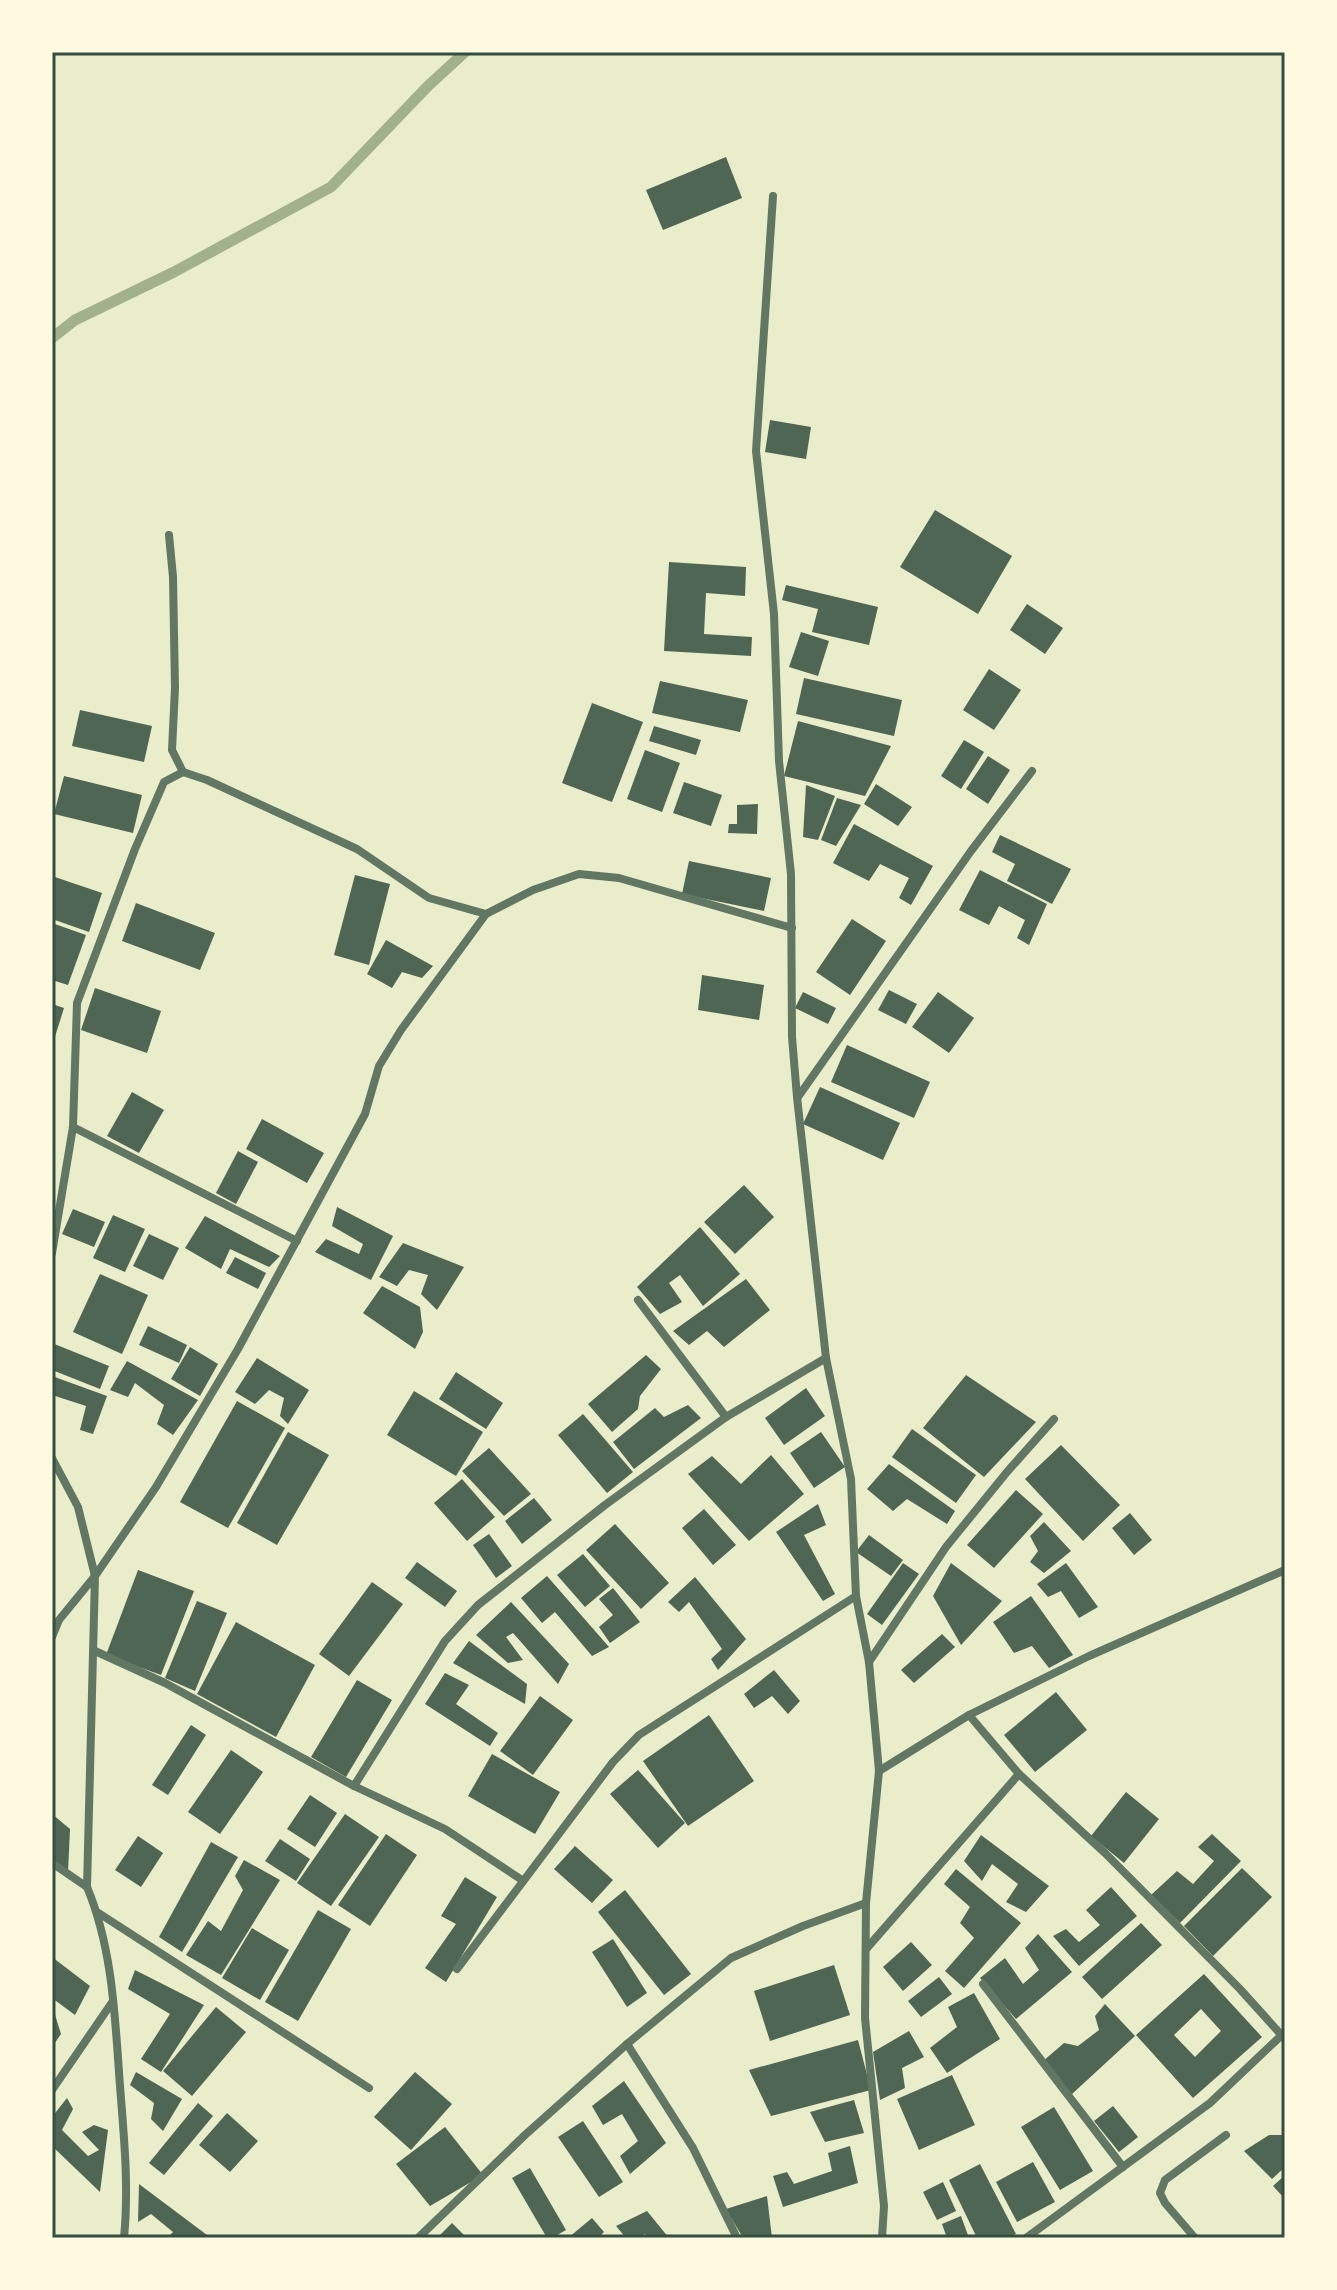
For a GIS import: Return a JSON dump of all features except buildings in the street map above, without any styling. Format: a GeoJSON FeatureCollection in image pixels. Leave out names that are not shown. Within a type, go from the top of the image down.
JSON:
{"type":"FeatureCollection","features":[{"type":"Feature","properties":{"kind":"street"},"geometry":{"type":"LineString","coordinates":[[773,196],[756,451],[774,614],[779,761],[791,874],[792,1037],[797,1097],[826,1358],[851,1479],[856,1596],[869,1662],[879,1771],[866,1903],[865,2018],[884,2206],[882,2238]]}},
{"type":"Feature","properties":{"kind":"street"},"geometry":{"type":"LineString","coordinates":[[169,535],[173,577],[172,750],[183,772],[357,849],[429,898],[486,914]]}},
{"type":"Feature","properties":{"kind":"street"},"geometry":{"type":"LineString","coordinates":[[797,1097],[971,851],[1032,771]]}},
{"type":"Feature","properties":{"kind":"street"},"geometry":{"type":"LineString","coordinates":[[52,1253],[73,1127],[77,1003],[135,849],[164,782],[183,772]]}},
{"type":"Feature","properties":{"kind":"street"},"geometry":{"type":"LineString","coordinates":[[52,1637],[59,1620],[95,1576],[156,1487],[238,1349],[365,1114],[379,1066],[401,1030],[486,914],[533,890],[579,874],[619,878],[792,928]]}},
{"type":"Feature","properties":{"kind":"street"},"geometry":{"type":"LineString","coordinates":[[73,1127],[297,1241]]}},
{"type":"Feature","properties":{"kind":"street"},"geometry":{"type":"LineString","coordinates":[[638,1300],[726,1417]]}},
{"type":"Feature","properties":{"kind":"street"},"geometry":{"type":"LineString","coordinates":[[354,1786],[445,1641],[478,1605],[605,1505],[726,1417],[826,1358]]}},
{"type":"Feature","properties":{"kind":"street"},"geometry":{"type":"LineString","coordinates":[[869,1662],[946,1547],[1054,1419]]}},
{"type":"Feature","properties":{"kind":"street"},"geometry":{"type":"LineString","coordinates":[[52,1458],[78,1507],[95,1576],[87,1887],[97,1912],[114,2000],[128,2197],[124,2238]]}},
{"type":"Feature","properties":{"kind":"street"},"geometry":{"type":"LineString","coordinates":[[879,1771],[969,1715],[1089,1656],[1285,1570]]}},
{"type":"Feature","properties":{"kind":"street"},"geometry":{"type":"LineString","coordinates":[[457,1969],[613,1762],[639,1735],[856,1596]]}},
{"type":"Feature","properties":{"kind":"street"},"geometry":{"type":"LineString","coordinates":[[95,1651],[165,1683],[354,1786],[445,1829],[522,1880]]}},
{"type":"Feature","properties":{"kind":"street"},"geometry":{"type":"LineString","coordinates":[[969,1715],[1019,1774],[1105,1853],[1284,2035],[1210,2103],[1026,2238]]}},
{"type":"Feature","properties":{"kind":"street"},"geometry":{"type":"LineString","coordinates":[[867,1948],[1019,1774]]}},
{"type":"Feature","properties":{"kind":"street"},"geometry":{"type":"LineString","coordinates":[[52,1863],[87,1887]]}},
{"type":"Feature","properties":{"kind":"street"},"geometry":{"type":"LineString","coordinates":[[418,2238],[525,2135],[627,2044],[731,1958],[803,1926],[866,1903]]}},
{"type":"Feature","properties":{"kind":"street"},"geometry":{"type":"LineString","coordinates":[[97,1912],[369,2088]]}},
{"type":"Feature","properties":{"kind":"street"},"geometry":{"type":"LineString","coordinates":[[983,1984],[1123,2167]]}},
{"type":"Feature","properties":{"kind":"street"},"geometry":{"type":"LineString","coordinates":[[52,2090],[114,2000]]}},
{"type":"Feature","properties":{"kind":"street"},"geometry":{"type":"LineString","coordinates":[[627,2044],[693,2148],[737,2238]]}},
{"type":"Feature","properties":{"kind":"street"},"geometry":{"type":"LineString","coordinates":[[1195,2238],[1160,2193],[1165,2180],[1226,2135]]}},
{"type":"Feature","properties":{"kind":"waterway"},"geometry":{"type":"LineString","coordinates":[[52,338],[75,320],[174,272],[331,187],[465,52]]}}]}
